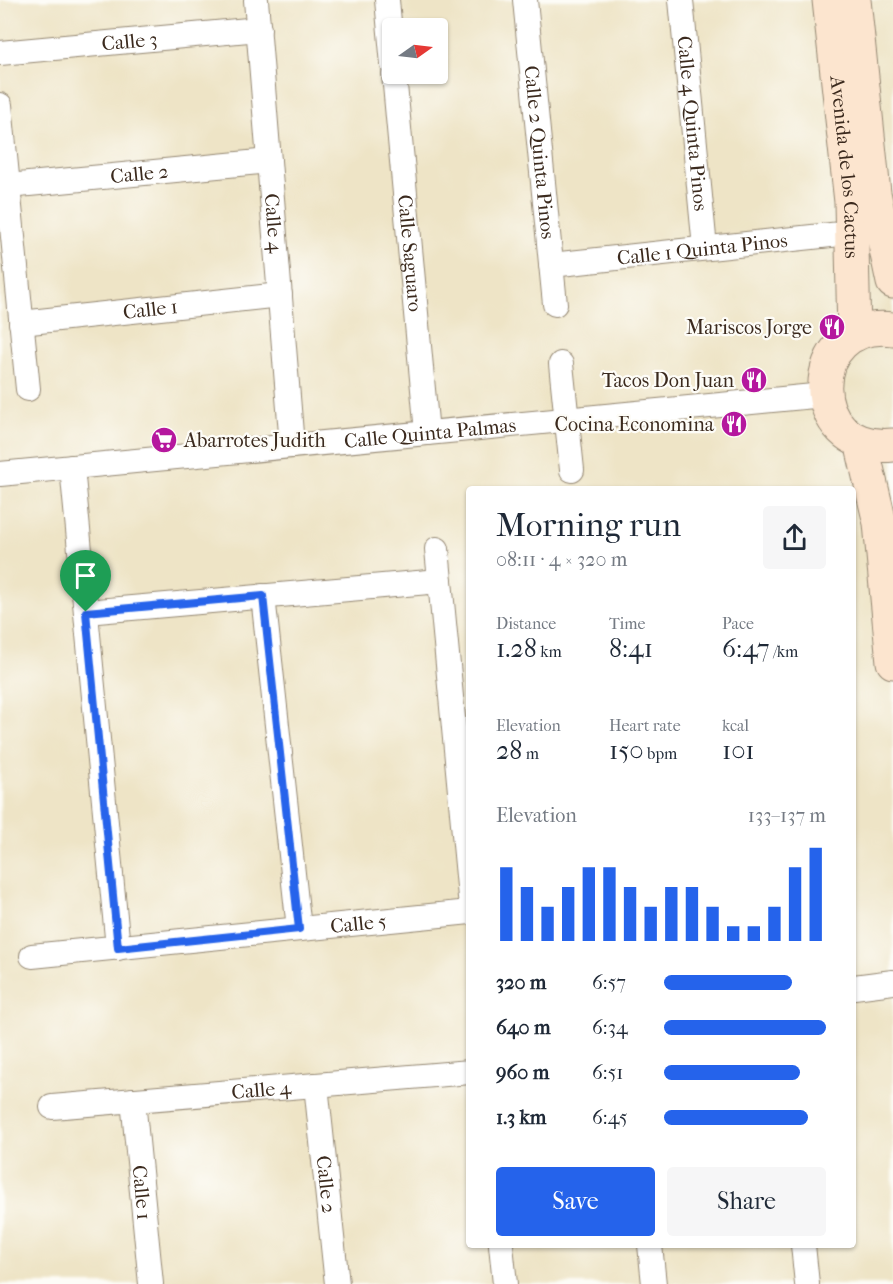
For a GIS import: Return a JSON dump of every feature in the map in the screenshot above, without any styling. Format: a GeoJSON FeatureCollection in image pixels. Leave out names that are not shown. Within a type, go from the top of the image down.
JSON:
{"type":"FeatureCollection","features":[{"type":"Feature","properties":{"kind":"street","name":"Calle 4"},"geometry":{"type":"LineString","coordinates":[[256,0],[292,446]]}},
{"type":"Feature","properties":{"kind":"street"},"geometry":{"type":"LineString","coordinates":[[387,0],[389,18]]}},
{"type":"Feature","properties":{"kind":"street","name":"Calle 2 Quinta Pinos"},"geometry":{"type":"LineString","coordinates":[[525,0],[555,304]]}},
{"type":"Feature","properties":{"kind":"street","name":"Calle 4 Quinta Pinos"},"geometry":{"type":"LineString","coordinates":[[681,0],[705,249]]}},
{"type":"Feature","properties":{"kind":"street","name":"Avenida de los Cactus"},"geometry":{"type":"LineString","coordinates":[[829,0],[850,202],[875,230],[893,282]]}},
{"type":"Feature","properties":{"kind":"street","name":"Avenida de los Cactus"},"geometry":{"type":"LineString","coordinates":[[854,0],[874,193],[875,230],[854,335]]}},
{"type":"Feature","properties":{"kind":"street","name":"Calle 3"},"geometry":{"type":"LineString","coordinates":[[0,53],[258,29]]}},
{"type":"Feature","properties":{"kind":"street","name":"Calle Saguaro"},"geometry":{"type":"LineString","coordinates":[[395,84],[427,433]]}},
{"type":"Feature","properties":{"kind":"street"},"geometry":{"type":"LineString","coordinates":[[0,105],[28,389]]}},
{"type":"Feature","properties":{"kind":"street","name":"Calle 2"},"geometry":{"type":"LineString","coordinates":[[8,186],[269,161]]}},
{"type":"Feature","properties":{"kind":"street","name":"Calle 1 Quinta Pinos"},"geometry":{"type":"LineString","coordinates":[[551,265],[875,230]]}},
{"type":"Feature","properties":{"kind":"street","name":"Calle 1"},"geometry":{"type":"LineString","coordinates":[[21,323],[280,295]]}},
{"type":"Feature","properties":{"kind":"street"},"geometry":{"type":"LineString","coordinates":[[893,329],[874,329],[854,335],[844,342],[830,360],[824,381],[824,395],[830,413],[843,430],[861,442],[872,445],[893,445]]}},
{"type":"Feature","properties":{"kind":"street"},"geometry":{"type":"LineString","coordinates":[[561,364],[572,470]]}},
{"type":"Feature","properties":{"kind":"street","name":"Calle Quinta Palmas"},"geometry":{"type":"LineString","coordinates":[[0,474],[824,395]]}},
{"type":"Feature","properties":{"kind":"street"},"geometry":{"type":"LineString","coordinates":[[861,442],[880,523],[893,662]]}},
{"type":"Feature","properties":{"kind":"street"},"geometry":{"type":"LineString","coordinates":[[72,467],[118,948]]}},
{"type":"Feature","properties":{"kind":"street"},"geometry":{"type":"LineString","coordinates":[[437,549],[466,855]]}},
{"type":"Feature","properties":{"kind":"street"},"geometry":{"type":"LineString","coordinates":[[86,612],[440,581]]}},
{"type":"Feature","properties":{"kind":"street"},"geometry":{"type":"LineString","coordinates":[[263,596],[299,929]]}},
{"type":"Feature","properties":{"kind":"street","name":"Calle 5"},"geometry":{"type":"LineString","coordinates":[[32,956],[466,912]]}},
{"type":"Feature","properties":{"kind":"street"},"geometry":{"type":"LineString","coordinates":[[856,987],[890,983]]}},
{"type":"Feature","properties":{"kind":"street","name":"Calle 4"},"geometry":{"type":"LineString","coordinates":[[52,1107],[466,1072]]}},
{"type":"Feature","properties":{"kind":"street","name":"Calle 2"},"geometry":{"type":"LineString","coordinates":[[316,1085],[337,1284]]}},
{"type":"Feature","properties":{"kind":"street","name":"Calle 1"},"geometry":{"type":"LineString","coordinates":[[133,1100],[151,1284]]}},
{"type":"Feature","properties":{"kind":"street"},"geometry":{"type":"LineString","coordinates":[[501,1248],[505,1284]]}},
{"type":"Feature","properties":{"kind":"street"},"geometry":{"type":"LineString","coordinates":[[650,1248],[654,1284]]}},
{"type":"Feature","properties":{"kind":"street"},"geometry":{"type":"LineString","coordinates":[[803,1248],[807,1284]]}},
{"type":"Feature","properties":{"kind":"place","name":"Mariscos Jorge"},"geometry":{"type":"Point","coordinates":[832,327]}},
{"type":"Feature","properties":{"kind":"place","name":"Tacos Don Juan"},"geometry":{"type":"Point","coordinates":[754,380]}},
{"type":"Feature","properties":{"kind":"place","name":"Cocina Economina"},"geometry":{"type":"Point","coordinates":[734,424]}},
{"type":"Feature","properties":{"kind":"place","name":"Abarrotes Judith"},"geometry":{"type":"Point","coordinates":[164,440]}},
{"type":"Feature","properties":{"kind":"route"},"geometry":{"type":"LineString","coordinates":[[263,596],[299,929],[118,948],[86,612],[263,596]]}}]}
